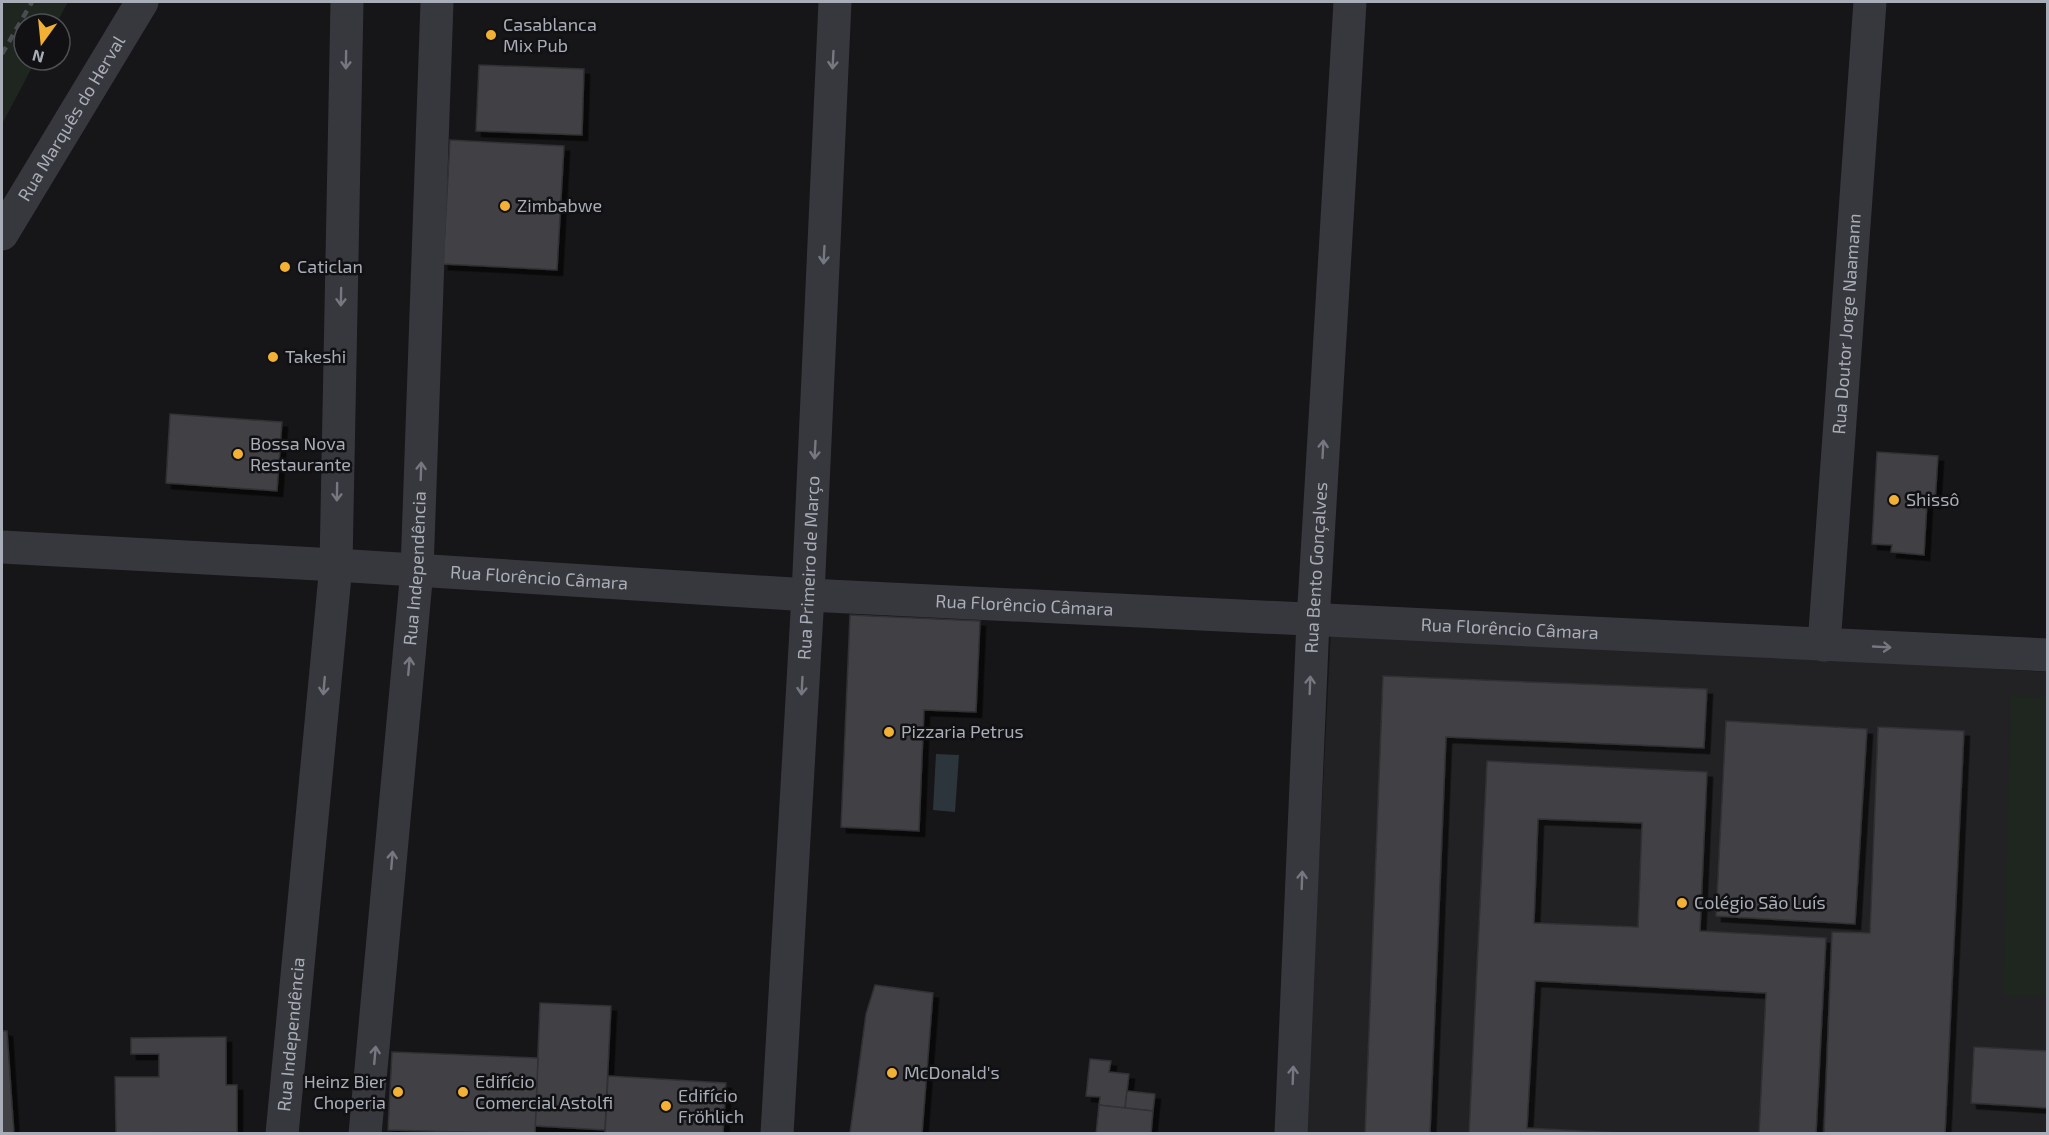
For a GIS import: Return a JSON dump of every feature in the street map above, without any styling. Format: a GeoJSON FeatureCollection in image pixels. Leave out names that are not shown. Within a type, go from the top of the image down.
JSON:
{"type":"FeatureCollection","features":[{"type":"Feature","properties":{"kind":"street","name":"Rua Marquês do Herval"},"geometry":{"type":"LineString","coordinates":[[2,234],[142,2]]}},
{"type":"Feature","properties":{"kind":"street","name":"Rua Independência"},"geometry":{"type":"LineString","coordinates":[[282,1134],[336,565],[347,2]]}},
{"type":"Feature","properties":{"kind":"street","name":"Rua Independência"},"geometry":{"type":"LineString","coordinates":[[365,1134],[417,570],[437,2]]}},
{"type":"Feature","properties":{"kind":"street","name":"Rua Primeiro de Março"},"geometry":{"type":"LineString","coordinates":[[777,1134],[808,595],[836,2]]}},
{"type":"Feature","properties":{"kind":"street","name":"Rua Bento Gonçalves"},"geometry":{"type":"LineString","coordinates":[[1291,1134],[1313,621],[1350,2]]}},
{"type":"Feature","properties":{"kind":"street","name":"Rua Doutor Jorge Naamann"},"geometry":{"type":"LineString","coordinates":[[1824,645],[1870,2]]}},
{"type":"Feature","properties":{"kind":"street","name":"Rua Florêncio Câmara"},"geometry":{"type":"LineString","coordinates":[[2,548],[336,565],[808,595],[1313,621],[2048,654]]}},
{"type":"Feature","properties":{"kind":"shaded area"},"geometry":{"type":"Polygon","coordinates":[[[2,2],[68,2],[63,12],[12,12],[12,72],[30,72],[2,124],[2,2]]]}},
{"type":"Feature","properties":{"kind":"shaded area","name":"Colégio São Luís"},"geometry":{"type":"Polygon","coordinates":[[[1331,630],[2047,672],[2047,1133],[1305,1134],[1331,630]]]}},
{"type":"Feature","properties":{"kind":"shaded area"},"geometry":{"type":"Polygon","coordinates":[[[2011,696],[2047,697],[2047,996],[2003,995],[2011,696]]]}},
{"type":"Feature","properties":{"kind":"shaded area"},"geometry":{"type":"Polygon","coordinates":[[[936,754],[959,755],[955,812],[933,810],[936,754]]]}},
{"type":"Feature","properties":{"kind":"building"},"geometry":{"type":"Polygon","coordinates":[[[479,65],[584,69],[582,135],[476,131],[479,65]]]}},
{"type":"Feature","properties":{"kind":"building"},"geometry":{"type":"Polygon","coordinates":[[[450,140],[564,146],[557,270],[443,264],[450,140]]]}},
{"type":"Feature","properties":{"kind":"building"},"geometry":{"type":"Polygon","coordinates":[[[170,414],[282,422],[277,491],[166,483],[170,414]]]}},
{"type":"Feature","properties":{"kind":"building"},"geometry":{"type":"Polygon","coordinates":[[[1877,452],[1938,456],[1935,503],[1927,502],[1924,555],[1891,552],[1892,545],[1872,544],[1877,452]]]}},
{"type":"Feature","properties":{"kind":"building"},"geometry":{"type":"Polygon","coordinates":[[[850,615],[980,621],[976,712],[924,710],[919,831],[841,827],[850,615]]]}},
{"type":"Feature","properties":{"kind":"building"},"geometry":{"type":"Polygon","coordinates":[[[1383,676],[1707,689],[1704,748],[1446,737],[1430,1134],[1365,1134],[1383,676]]]}},
{"type":"Feature","properties":{"kind":"building"},"geometry":{"type":"Polygon","coordinates":[[[1726,721],[1867,729],[1855,924],[1716,916],[1726,721]]]}},
{"type":"Feature","properties":{"kind":"building"},"geometry":{"type":"Polygon","coordinates":[[[1878,727],[1964,731],[1945,1134],[1824,1134],[1832,932],[1870,933],[1878,727]]]}},
{"type":"Feature","properties":{"kind":"building"},"geometry":{"type":"Polygon","coordinates":[[[1487,761],[1707,772],[1700,931],[1826,938],[1816,1134],[1759,1134],[1766,993],[1535,981],[1527,1128],[1639,1134],[1469,1134],[1487,761]],[[1538,819],[1534,923],[1638,927],[1642,823],[1538,819]]]}},
{"type":"Feature","properties":{"kind":"building","name":"McDonald's"},"geometry":{"type":"Polygon","coordinates":[[[875,985],[933,993],[922,1134],[850,1133],[866,1014],[875,985]]]}},
{"type":"Feature","properties":{"kind":"building"},"geometry":{"type":"Polygon","coordinates":[[[540,1003],[611,1006],[605,1130],[535,1126],[540,1003]]]}},
{"type":"Feature","properties":{"kind":"building"},"geometry":{"type":"Polygon","coordinates":[[[2,1031],[7,1031],[14,1134],[2,1134],[2,1031]]]}},
{"type":"Feature","properties":{"kind":"building"},"geometry":{"type":"Polygon","coordinates":[[[226,1037],[226,1085],[237,1085],[237,1132],[116,1133],[115,1077],[159,1077],[159,1054],[131,1054],[131,1038],[226,1037]]]}},
{"type":"Feature","properties":{"kind":"building"},"geometry":{"type":"Polygon","coordinates":[[[1974,1047],[2048,1051],[2048,1108],[1971,1103],[1974,1047]]]}},
{"type":"Feature","properties":{"kind":"building","name":"Edifício Comercial Astolfi"},"geometry":{"type":"Polygon","coordinates":[[[392,1052],[538,1058],[535,1134],[388,1130],[392,1052]]]}},
{"type":"Feature","properties":{"kind":"building"},"geometry":{"type":"Polygon","coordinates":[[[1090,1059],[1111,1061],[1109,1072],[1129,1074],[1125,1109],[1099,1105],[1100,1097],[1086,1096],[1090,1059]]]}},
{"type":"Feature","properties":{"kind":"building","name":"Edifício Fröhlich"},"geometry":{"type":"Polygon","coordinates":[[[608,1076],[726,1083],[723,1134],[605,1134],[608,1076]]]}},
{"type":"Feature","properties":{"kind":"building"},"geometry":{"type":"Polygon","coordinates":[[[1127,1091],[1155,1094],[1153,1111],[1125,1109],[1127,1091]]]}},
{"type":"Feature","properties":{"kind":"building"},"geometry":{"type":"Polygon","coordinates":[[[1099,1105],[1153,1111],[1151,1134],[1096,1134],[1099,1105]]]}},
{"type":"Feature","properties":{"kind":"railway"},"geometry":{"type":"LineString","coordinates":[[2,54],[32,2]]}},
{"type":"Feature","properties":{"kind":"place","name":"Casablanca Mix Pub"},"geometry":{"type":"Point","coordinates":[491,35]}},
{"type":"Feature","properties":{"kind":"place","name":"Zimbabwe"},"geometry":{"type":"Point","coordinates":[505,206]}},
{"type":"Feature","properties":{"kind":"place","name":"Caticlan"},"geometry":{"type":"Point","coordinates":[285,267]}},
{"type":"Feature","properties":{"kind":"place","name":"Takeshi"},"geometry":{"type":"Point","coordinates":[273,357]}},
{"type":"Feature","properties":{"kind":"place","name":"Bossa Nova Restaurante"},"geometry":{"type":"Point","coordinates":[238,454]}},
{"type":"Feature","properties":{"kind":"place","name":"Shissô"},"geometry":{"type":"Point","coordinates":[1894,500]}},
{"type":"Feature","properties":{"kind":"place","name":"Pizzaria Petrus"},"geometry":{"type":"Point","coordinates":[889,732]}},
{"type":"Feature","properties":{"kind":"place","name":"Colégio São Luís"},"geometry":{"type":"Point","coordinates":[1682,903]}},
{"type":"Feature","properties":{"kind":"place","name":"McDonald's"},"geometry":{"type":"Point","coordinates":[892,1073]}},
{"type":"Feature","properties":{"kind":"place","name":"Heinz Bier Choperia"},"geometry":{"type":"Point","coordinates":[398,1092]}},
{"type":"Feature","properties":{"kind":"place","name":"Edifício Comercial Astolfi"},"geometry":{"type":"Point","coordinates":[463,1092]}},
{"type":"Feature","properties":{"kind":"place","name":"Edifício Fröhlich"},"geometry":{"type":"Point","coordinates":[666,1106]}}]}
